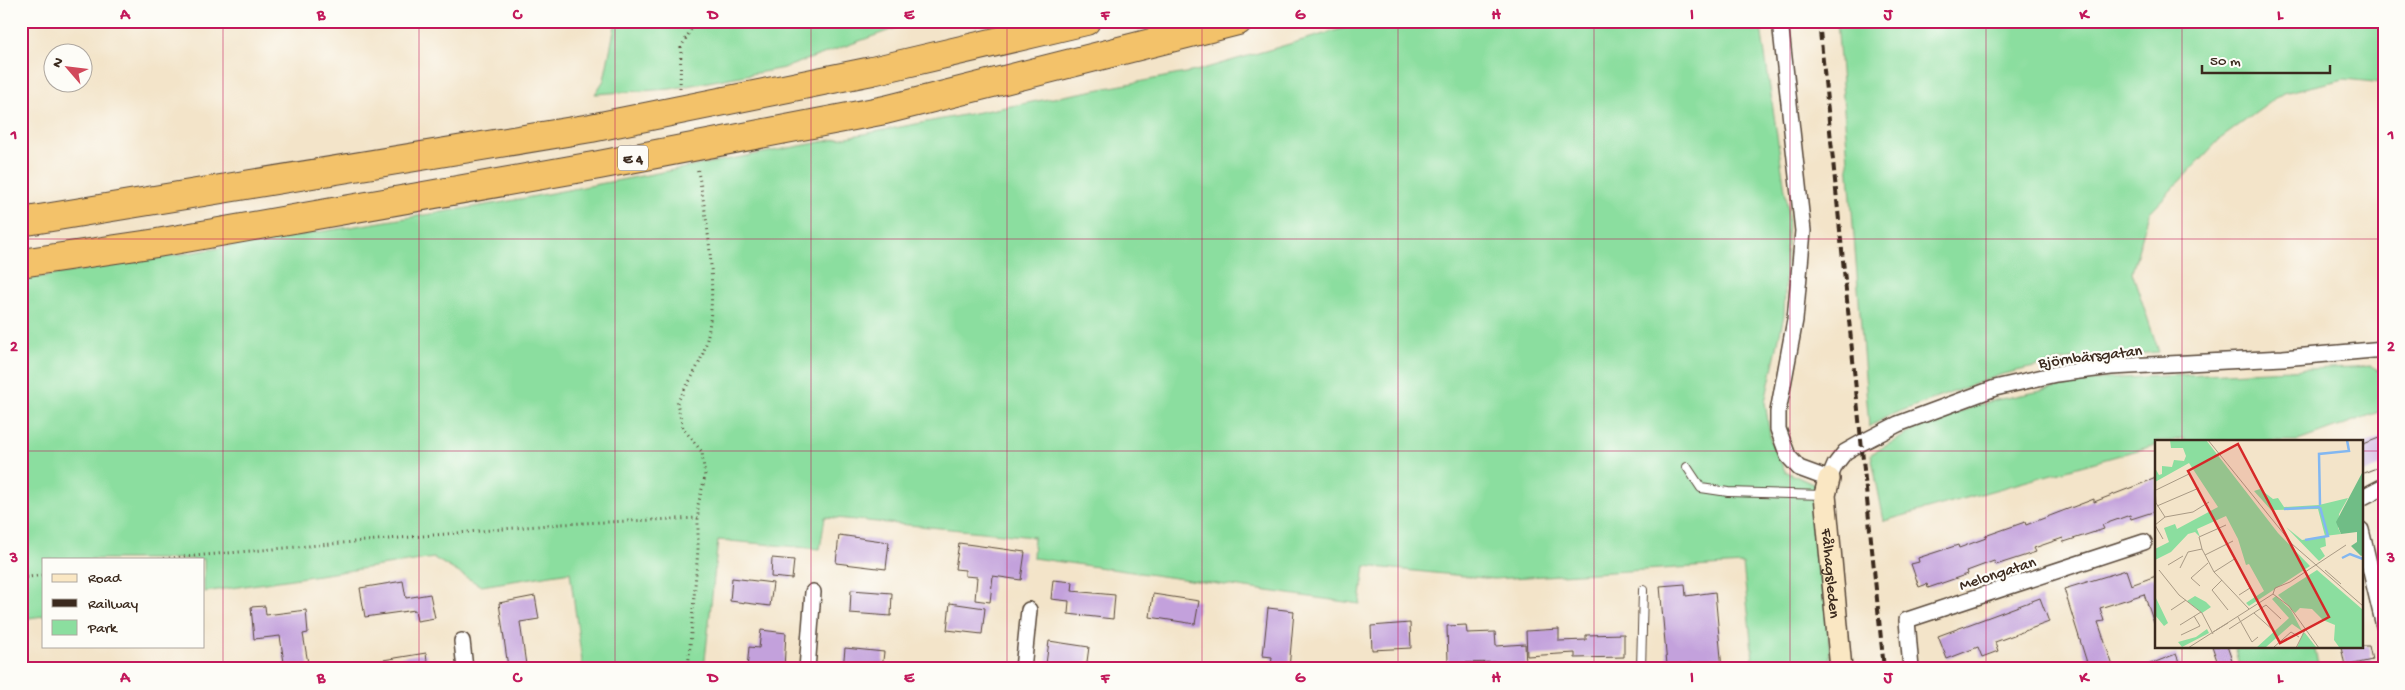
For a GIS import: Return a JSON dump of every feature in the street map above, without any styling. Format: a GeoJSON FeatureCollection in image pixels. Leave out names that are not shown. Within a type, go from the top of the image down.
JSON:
{"type":"FeatureCollection","features":[{"type":"Feature","properties":{"kind":"highway","name":"E 4"},"geometry":{"type":"LineString","coordinates":[[21,222],[591,128],[872,71],[1086,21]]}},
{"type":"Feature","properties":{"kind":"highway","name":"E 4"},"geometry":{"type":"LineString","coordinates":[[21,264],[157,243],[599,165],[885,110],[1238,21]]}},
{"type":"Feature","properties":{"kind":"street"},"geometry":{"type":"LineString","coordinates":[[1780,21],[1802,231],[1795,320],[1778,412],[1778,428],[1788,456],[1799,468],[1827,487]]}},
{"type":"Feature","properties":{"kind":"street","name":"Björnbärsgatan"},"geometry":{"type":"LineString","coordinates":[[1827,487],[1835,465],[1846,452],[1861,443],[1898,424],[1995,388],[2056,374],[2102,368],[2283,358],[2384,349]]}},
{"type":"Feature","properties":{"kind":"street"},"geometry":{"type":"LineString","coordinates":[[2362,497],[2384,486]]}},
{"type":"Feature","properties":{"kind":"street","name":"Fålhagsleden"},"geometry":{"type":"LineString","coordinates":[[1827,487],[1841,669]]}},
{"type":"Feature","properties":{"kind":"street"},"geometry":{"type":"LineString","coordinates":[[2362,534],[2384,626]]}},
{"type":"Feature","properties":{"kind":"street","name":"Melongatan"},"geometry":{"type":"LineString","coordinates":[[1911,669],[1907,620],[2144,542]]}},
{"type":"Feature","properties":{"kind":"street"},"geometry":{"type":"LineString","coordinates":[[807,669],[813,592]]}},
{"type":"Feature","properties":{"kind":"street"},"geometry":{"type":"LineString","coordinates":[[1023,669],[1029,610]]}},
{"type":"Feature","properties":{"kind":"street"},"geometry":{"type":"LineString","coordinates":[[462,641],[465,669]]}},
{"type":"Feature","properties":{"kind":"lane"},"geometry":{"type":"LineString","coordinates":[[1687,467],[1701,488],[1728,492],[1827,487]]}},
{"type":"Feature","properties":{"kind":"lane"},"geometry":{"type":"LineString","coordinates":[[1641,669],[1643,590]]}},
{"type":"Feature","properties":{"kind":"path"},"geometry":{"type":"LineString","coordinates":[[680,89],[681,47],[696,21]]}},
{"type":"Feature","properties":{"kind":"path"},"geometry":{"type":"LineString","coordinates":[[688,669],[698,550],[698,505],[705,478],[702,452],[682,428],[677,404],[702,356],[712,316],[708,218],[697,164]]}},
{"type":"Feature","properties":{"kind":"path"},"geometry":{"type":"LineString","coordinates":[[170,558],[560,524],[698,518]]}},
{"type":"Feature","properties":{"kind":"path"},"geometry":{"type":"LineString","coordinates":[[21,578],[42,575]]}},
{"type":"Feature","properties":{"kind":"green space"},"geometry":{"type":"Polygon","coordinates":[[[616,21],[909,21],[910,23],[784,68],[670,89],[595,94],[604,80],[616,21]]]}},
{"type":"Feature","properties":{"kind":"green space"},"geometry":{"type":"Polygon","coordinates":[[[1369,21],[1760,21],[1788,210],[1784,315],[1765,402],[1771,442],[1785,471],[1817,486],[1831,669],[1754,669],[1743,564],[1494,579],[1365,566],[1360,604],[1033,558],[1034,537],[825,517],[820,549],[718,540],[704,669],[583,669],[570,572],[481,586],[434,558],[205,592],[205,558],[42,558],[42,616],[21,619],[21,280],[499,203],[1196,71],[1369,21]]]}},
{"type":"Feature","properties":{"kind":"green space"},"geometry":{"type":"Polygon","coordinates":[[[1837,21],[2384,21],[2384,83],[2344,79],[2283,93],[2220,139],[2149,213],[2132,272],[2159,352],[2070,359],[2003,374],[1890,415],[1869,427],[1837,21]]]}},
{"type":"Feature","properties":{"kind":"green space"},"geometry":{"type":"Polygon","coordinates":[[[2372,366],[2384,373],[2384,410],[2301,440],[2184,440],[2183,438],[2155,440],[2155,445],[1884,521],[1871,454],[1927,423],[1991,401],[2102,379],[2372,366]]]}},
{"type":"Feature","properties":{"kind":"green space"},"geometry":{"type":"Polygon","coordinates":[[[2236,648],[2314,648],[2319,669],[2241,669],[2236,648]]]}},
{"type":"Feature","properties":{"kind":"building"},"geometry":{"type":"Polygon","coordinates":[[[2384,436],[2384,465],[2362,474],[2362,445],[2384,436]]]}},
{"type":"Feature","properties":{"kind":"building"},"geometry":{"type":"Polygon","coordinates":[[[2155,478],[2155,511],[2131,519],[2130,515],[2102,525],[2104,529],[2064,542],[2063,538],[2034,548],[2036,552],[1996,565],[1994,561],[1967,571],[1968,574],[1928,588],[1927,584],[1919,587],[1911,564],[1919,562],[1918,558],[1958,545],[1959,548],[1986,538],[1985,536],[2025,522],[2026,525],[2094,499],[2094,502],[2155,478]]]}},
{"type":"Feature","properties":{"kind":"building"},"geometry":{"type":"Polygon","coordinates":[[[839,535],[889,542],[886,569],[836,563],[839,535]]]}},
{"type":"Feature","properties":{"kind":"building"},"geometry":{"type":"Polygon","coordinates":[[[959,543],[1025,552],[1021,580],[993,576],[990,602],[975,600],[977,577],[965,576],[965,570],[955,569],[959,543]]]}},
{"type":"Feature","properties":{"kind":"building"},"geometry":{"type":"Polygon","coordinates":[[[772,558],[794,560],[792,579],[771,577],[772,558]]]}},
{"type":"Feature","properties":{"kind":"building"},"geometry":{"type":"Polygon","coordinates":[[[2126,570],[2131,585],[2155,576],[2155,622],[2144,594],[2100,608],[2104,621],[2098,622],[2114,669],[2089,669],[2064,589],[2126,570]]]}},
{"type":"Feature","properties":{"kind":"building"},"geometry":{"type":"Polygon","coordinates":[[[732,578],[773,583],[770,606],[730,601],[732,578]]]}},
{"type":"Feature","properties":{"kind":"building"},"geometry":{"type":"Polygon","coordinates":[[[1053,580],[1073,582],[1072,591],[1115,595],[1113,619],[1068,614],[1069,601],[1051,599],[1053,580]]]}},
{"type":"Feature","properties":{"kind":"building"},"geometry":{"type":"Polygon","coordinates":[[[403,581],[406,598],[430,594],[435,618],[417,621],[415,610],[365,617],[360,588],[403,581]]]}},
{"type":"Feature","properties":{"kind":"building"},"geometry":{"type":"Polygon","coordinates":[[[1685,584],[1686,596],[1715,592],[1722,669],[1692,669],[1692,663],[1667,665],[1660,586],[1685,584]]]}},
{"type":"Feature","properties":{"kind":"building"},"geometry":{"type":"Polygon","coordinates":[[[851,590],[892,593],[891,616],[850,613],[851,590]]]}},
{"type":"Feature","properties":{"kind":"building"},"geometry":{"type":"Polygon","coordinates":[[[1153,594],[1199,601],[1195,624],[1150,617],[1153,594]]]}},
{"type":"Feature","properties":{"kind":"building"},"geometry":{"type":"Polygon","coordinates":[[[535,596],[539,619],[520,622],[526,665],[508,667],[499,603],[535,596]]]}},
{"type":"Feature","properties":{"kind":"building"},"geometry":{"type":"Polygon","coordinates":[[[2040,598],[2049,622],[1995,642],[1998,651],[1982,657],[1978,647],[1947,659],[1938,636],[2040,598]]]}},
{"type":"Feature","properties":{"kind":"building"},"geometry":{"type":"Polygon","coordinates":[[[950,603],[985,608],[982,634],[947,630],[950,603]]]}},
{"type":"Feature","properties":{"kind":"building"},"geometry":{"type":"Polygon","coordinates":[[[265,606],[266,615],[306,610],[308,633],[303,634],[309,669],[285,669],[280,636],[254,639],[251,607],[265,606]]]}},
{"type":"Feature","properties":{"kind":"building"},"geometry":{"type":"Polygon","coordinates":[[[1268,608],[1294,611],[1289,669],[1271,667],[1272,657],[1263,656],[1268,608]]]}},
{"type":"Feature","properties":{"kind":"building"},"geometry":{"type":"Polygon","coordinates":[[[1410,623],[1411,648],[1372,650],[1371,626],[1410,623]]]}},
{"type":"Feature","properties":{"kind":"building"},"geometry":{"type":"Polygon","coordinates":[[[1466,625],[1467,633],[1495,632],[1496,646],[1525,644],[1526,666],[1508,667],[1508,662],[1448,663],[1447,626],[1466,625]]]}},
{"type":"Feature","properties":{"kind":"building"},"geometry":{"type":"Polygon","coordinates":[[[1559,629],[1559,641],[1586,640],[1586,635],[1624,634],[1624,657],[1575,658],[1575,653],[1527,656],[1526,631],[1559,629]]]}},
{"type":"Feature","properties":{"kind":"building"},"geometry":{"type":"Polygon","coordinates":[[[761,630],[786,633],[784,669],[747,669],[749,647],[759,648],[761,630]]]}},
{"type":"Feature","properties":{"kind":"building"},"geometry":{"type":"Polygon","coordinates":[[[1049,641],[1089,647],[1086,669],[1060,669],[1060,667],[1046,664],[1049,641]]]}},
{"type":"Feature","properties":{"kind":"building"},"geometry":{"type":"Polygon","coordinates":[[[2369,646],[2372,660],[2345,666],[2341,648],[2369,646]]]}},
{"type":"Feature","properties":{"kind":"building"},"geometry":{"type":"Polygon","coordinates":[[[845,648],[884,652],[882,669],[843,669],[845,648]]]}},
{"type":"Feature","properties":{"kind":"building"},"geometry":{"type":"Polygon","coordinates":[[[2213,648],[2228,648],[2234,666],[2220,669],[2213,648]]]}},
{"type":"Feature","properties":{"kind":"building"},"geometry":{"type":"Polygon","coordinates":[[[426,653],[428,669],[378,669],[377,661],[426,653]]]}},
{"type":"Feature","properties":{"kind":"building"},"geometry":{"type":"Polygon","coordinates":[[[2176,654],[2182,669],[2140,669],[2140,668],[2176,654]]]}},
{"type":"Feature","properties":{"kind":"railway"},"geometry":{"type":"LineString","coordinates":[[1819,21],[1884,669]]}}]}
